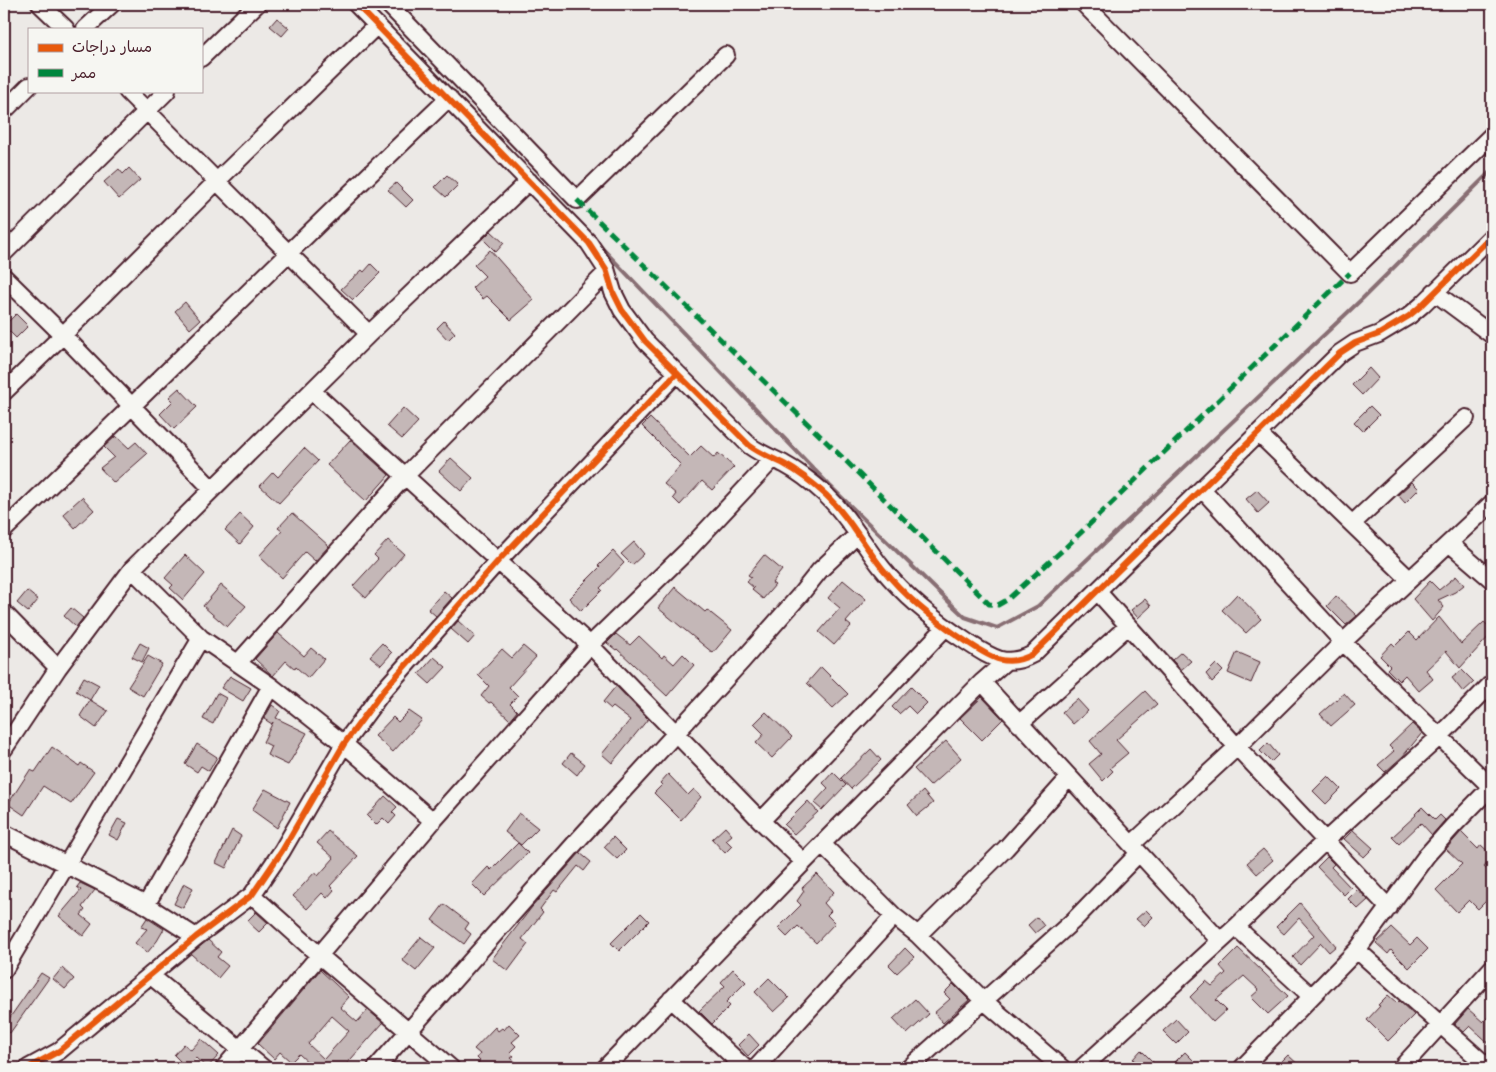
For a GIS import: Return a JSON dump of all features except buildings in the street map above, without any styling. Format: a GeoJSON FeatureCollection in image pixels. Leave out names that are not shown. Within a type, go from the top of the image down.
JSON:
{"type":"FeatureCollection","features":[{"type":"Feature","properties":{"kind":"street"},"geometry":{"type":"LineString","coordinates":[[40,4],[65,28]]}},
{"type":"Feature","properties":{"kind":"street"},"geometry":{"type":"LineString","coordinates":[[86,28],[112,4]]}},
{"type":"Feature","properties":{"kind":"street"},"geometry":{"type":"LineString","coordinates":[[202,57],[257,4]]}},
{"type":"Feature","properties":{"kind":"street"},"geometry":{"type":"LineString","coordinates":[[356,4],[589,243],[600,258],[607,272],[613,292],[633,326],[655,352],[750,446],[795,471],[826,495],[847,519],[878,563],[899,588],[918,606],[945,628],[992,657],[1006,662],[1020,660],[1033,654],[1340,354],[1355,343],[1379,334],[1409,316],[1492,236]]}},
{"type":"Feature","properties":{"kind":"street"},"geometry":{"type":"LineString","coordinates":[[388,4],[578,200],[726,55]]}},
{"type":"Feature","properties":{"kind":"street"},"geometry":{"type":"LineString","coordinates":[[1084,4],[1350,273],[1492,135]]}},
{"type":"Feature","properties":{"kind":"street"},"geometry":{"type":"LineString","coordinates":[[4,392],[377,25]]}},
{"type":"Feature","properties":{"kind":"street"},"geometry":{"type":"LineString","coordinates":[[4,111],[28,87]]}},
{"type":"Feature","properties":{"kind":"street"},"geometry":{"type":"LineString","coordinates":[[128,92],[369,334]]}},
{"type":"Feature","properties":{"kind":"street"},"geometry":{"type":"LineString","coordinates":[[4,253],[166,92]]}},
{"type":"Feature","properties":{"kind":"street"},"geometry":{"type":"LineString","coordinates":[[4,530],[132,407],[287,253],[449,98]]}},
{"type":"Feature","properties":{"kind":"street"},"geometry":{"type":"LineString","coordinates":[[4,749],[58,668],[132,569],[369,334],[529,181]]}},
{"type":"Feature","properties":{"kind":"street"},"geometry":{"type":"LineString","coordinates":[[238,663],[405,476],[607,272]]}},
{"type":"Feature","properties":{"kind":"street"},"geometry":{"type":"LineString","coordinates":[[4,278],[63,335],[212,488]]}},
{"type":"Feature","properties":{"kind":"street"},"geometry":{"type":"LineString","coordinates":[[1434,292],[1492,335]]}},
{"type":"Feature","properties":{"kind":"street"},"geometry":{"type":"LineString","coordinates":[[28,1068],[59,1052],[196,936],[252,895],[282,851],[344,744],[383,691],[498,560],[677,373]]}},
{"type":"Feature","properties":{"kind":"street"},"geometry":{"type":"LineString","coordinates":[[312,390],[590,645],[760,821],[804,862]]}},
{"type":"Feature","properties":{"kind":"street"},"geometry":{"type":"LineString","coordinates":[[1353,523],[1466,418]]}},
{"type":"Feature","properties":{"kind":"street"},"geometry":{"type":"LineString","coordinates":[[1258,433],[1409,579]]}},
{"type":"Feature","properties":{"kind":"street"},"geometry":{"type":"LineString","coordinates":[[224,1068],[432,821],[590,645],[687,551],[773,459]]}},
{"type":"Feature","properties":{"kind":"street"},"geometry":{"type":"LineString","coordinates":[[1202,489],[1342,642],[1492,786],[1427,855],[1357,950],[1310,996],[1242,1068]]}},
{"type":"Feature","properties":{"kind":"street"},"geometry":{"type":"LineString","coordinates":[[909,1068],[1074,920],[1135,849],[1236,747],[1342,642],[1492,503]]}},
{"type":"Feature","properties":{"kind":"street"},"geometry":{"type":"LineString","coordinates":[[376,1068],[775,624],[820,570],[858,534]]}},
{"type":"Feature","properties":{"kind":"street"},"geometry":{"type":"LineString","coordinates":[[1449,543],[1492,580]]}},
{"type":"Feature","properties":{"kind":"street"},"geometry":{"type":"LineString","coordinates":[[132,569],[201,638],[271,686],[344,744],[432,821]]}},
{"type":"Feature","properties":{"kind":"street"},"geometry":{"type":"LineString","coordinates":[[1096,591],[1236,747],[1389,908]]}},
{"type":"Feature","properties":{"kind":"street"},"geometry":{"type":"LineString","coordinates":[[4,613],[58,668]]}},
{"type":"Feature","properties":{"kind":"street"},"geometry":{"type":"LineString","coordinates":[[1019,724],[1128,626]]}},
{"type":"Feature","properties":{"kind":"street"},"geometry":{"type":"LineString","coordinates":[[760,821],[945,628]]}},
{"type":"Feature","properties":{"kind":"street"},"geometry":{"type":"LineString","coordinates":[[4,970],[201,638]]}},
{"type":"Feature","properties":{"kind":"street"},"geometry":{"type":"LineString","coordinates":[[605,1068],[804,862],[982,682],[1006,662]]}},
{"type":"Feature","properties":{"kind":"street"},"geometry":{"type":"LineString","coordinates":[[982,682],[1068,779],[1220,941]]}},
{"type":"Feature","properties":{"kind":"street"},"geometry":{"type":"LineString","coordinates":[[1082,1068],[1236,928],[1325,841],[1440,736],[1492,683]]}},
{"type":"Feature","properties":{"kind":"street"},"geometry":{"type":"LineString","coordinates":[[146,905],[271,686]]}},
{"type":"Feature","properties":{"kind":"street"},"geometry":{"type":"LineString","coordinates":[[918,935],[1006,848],[1068,779]]}},
{"type":"Feature","properties":{"kind":"street"},"geometry":{"type":"LineString","coordinates":[[4,833],[146,905],[196,936]]}},
{"type":"Feature","properties":{"kind":"street"},"geometry":{"type":"LineString","coordinates":[[822,844],[894,916],[918,935],[983,1000],[1062,1068]]}},
{"type":"Feature","properties":{"kind":"street"},"geometry":{"type":"LineString","coordinates":[[252,895],[451,1068]]}},
{"type":"Feature","properties":{"kind":"street"},"geometry":{"type":"LineString","coordinates":[[756,1068],[894,916]]}},
{"type":"Feature","properties":{"kind":"street"},"geometry":{"type":"LineString","coordinates":[[1236,928],[1310,996]]}},
{"type":"Feature","properties":{"kind":"street"},"geometry":{"type":"LineString","coordinates":[[1357,950],[1489,1068]]}},
{"type":"Feature","properties":{"kind":"street"},"geometry":{"type":"LineString","coordinates":[[1401,1068],[1492,968]]}},
{"type":"Feature","properties":{"kind":"street"},"geometry":{"type":"LineString","coordinates":[[150,975],[263,1068]]}},
{"type":"Feature","properties":{"kind":"street"},"geometry":{"type":"LineString","coordinates":[[671,999],[745,1068]]}},
{"type":"Feature","properties":{"kind":"waterway"},"geometry":{"type":"LineString","coordinates":[[599,245],[830,486],[950,603],[965,617],[997,628],[1038,606],[1363,298],[1492,170]]}},
{"type":"Feature","properties":{"kind":"marked path"},"geometry":{"type":"LineString","coordinates":[[577,200],[847,462],[989,604],[998,605],[1007,600],[1066,547],[1350,273]]}},
{"type":"Feature","properties":{"kind":"cycle path"},"geometry":{"type":"LineString","coordinates":[[356,4],[589,243],[606,269],[613,292],[622,310],[645,341],[750,446],[795,471],[826,495],[849,521],[882,568],[911,599],[955,634],[983,652],[1006,661],[1015,661],[1033,654],[1340,353],[1355,343],[1379,334],[1409,316],[1492,236]]}},
{"type":"Feature","properties":{"kind":"cycle path"},"geometry":{"type":"LineString","coordinates":[[28,1068],[59,1051],[196,937],[252,895],[282,851],[344,744],[383,691],[498,561],[677,373]]}}]}
